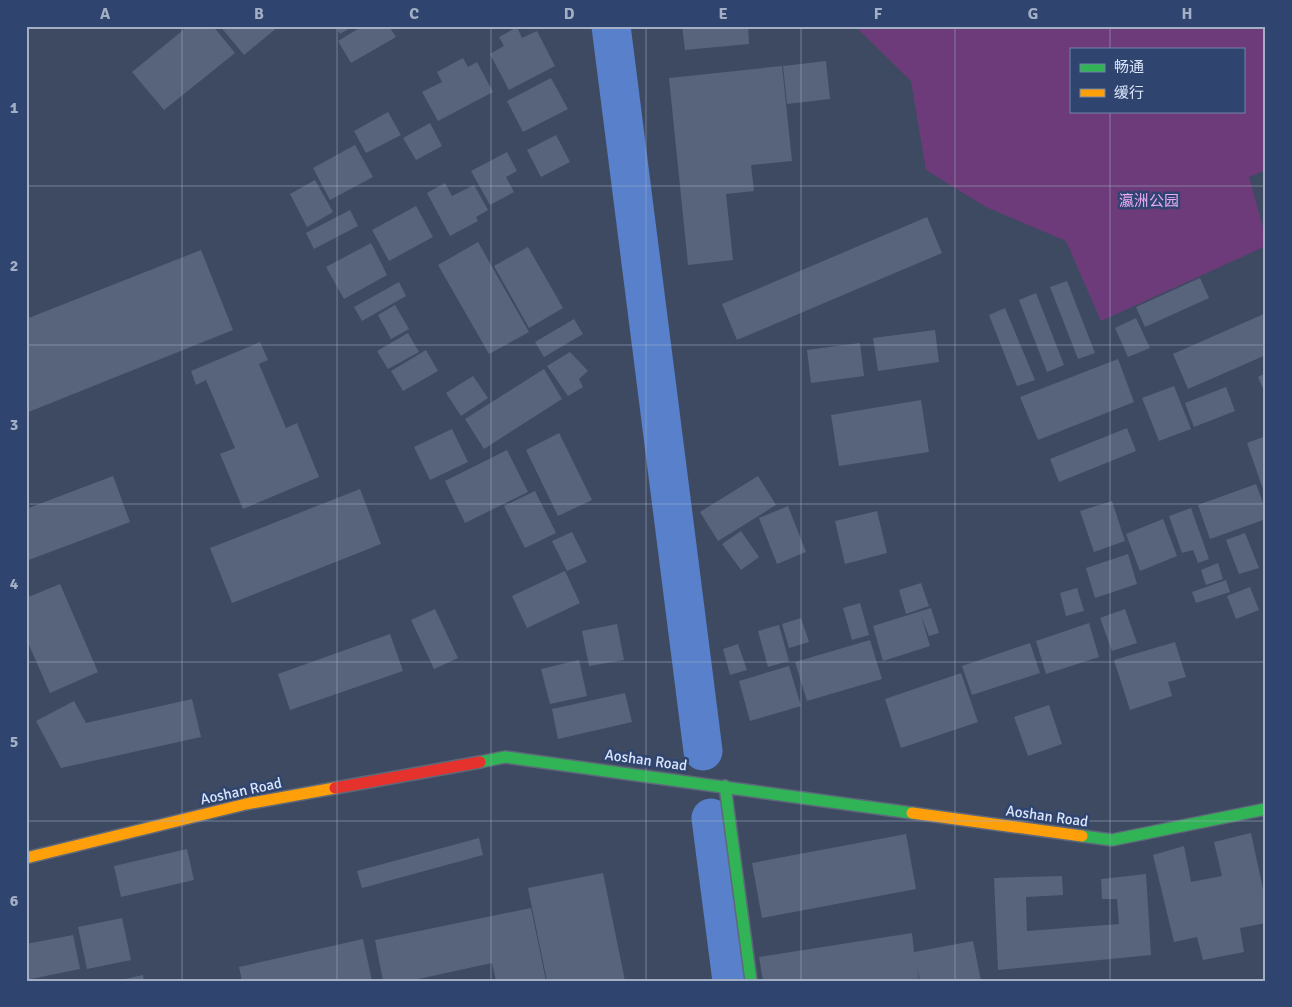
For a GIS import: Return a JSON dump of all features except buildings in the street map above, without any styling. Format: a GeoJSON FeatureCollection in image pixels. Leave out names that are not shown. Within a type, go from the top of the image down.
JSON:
{"type":"FeatureCollection","features":[{"type":"Feature","properties":{"kind":"main road","name":"Aoshan Road"},"geometry":{"type":"LineString","coordinates":[[26,858],[246,804],[505,757],[1112,840],[1266,808]]}},
{"type":"Feature","properties":{"kind":"main road"},"geometry":{"type":"LineString","coordinates":[[725,786],[751,981]]}},
{"type":"Feature","properties":{"kind":"green space","name":"瀛洲公园"},"geometry":{"type":"Polygon","coordinates":[[[855,26],[1266,26],[1266,170],[1249,177],[1266,238],[1266,246],[1101,321],[1066,241],[986,207],[926,170],[911,81],[855,26]]]}},
{"type":"Feature","properties":{"kind":"waterway"},"geometry":{"type":"LineString","coordinates":[[611,26],[703,751]]}},
{"type":"Feature","properties":{"kind":"waterway"},"geometry":{"type":"LineString","coordinates":[[711,818],[732,981]]}},
{"type":"Feature","properties":{"kind":"traffic: fast"},"geometry":{"type":"LineString","coordinates":[[480,762],[505,757],[912,813]]}},
{"type":"Feature","properties":{"kind":"traffic: fast"},"geometry":{"type":"LineString","coordinates":[[725,786],[751,981]]}},
{"type":"Feature","properties":{"kind":"traffic: fast"},"geometry":{"type":"LineString","coordinates":[[1082,836],[1112,840],[1266,809]]}},
{"type":"Feature","properties":{"kind":"traffic: slow"},"geometry":{"type":"LineString","coordinates":[[26,858],[246,804],[335,788]]}},
{"type":"Feature","properties":{"kind":"traffic: slow"},"geometry":{"type":"LineString","coordinates":[[912,813],[1082,836]]}},
{"type":"Feature","properties":{"kind":"traffic: jam"},"geometry":{"type":"LineString","coordinates":[[335,788],[480,762]]}}]}
